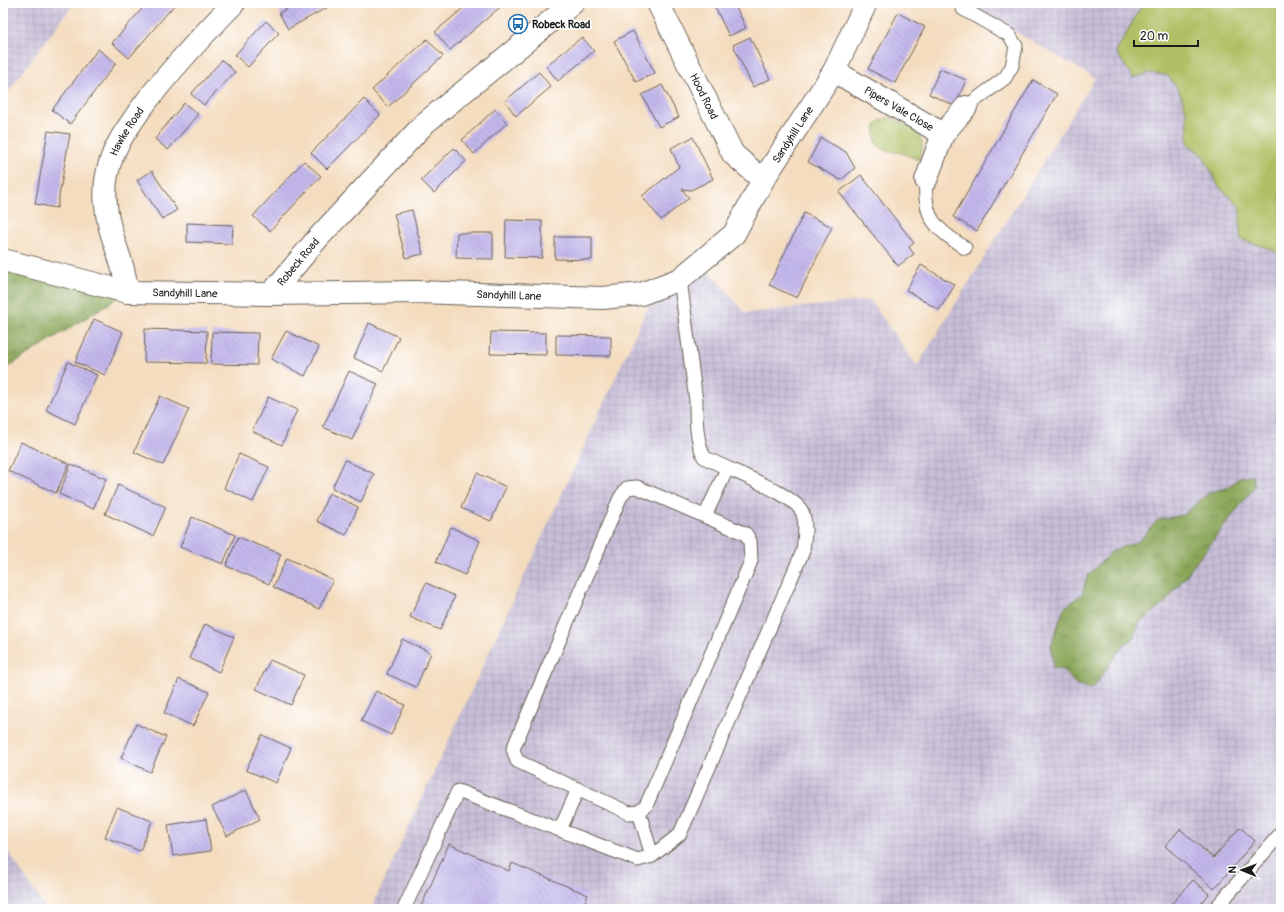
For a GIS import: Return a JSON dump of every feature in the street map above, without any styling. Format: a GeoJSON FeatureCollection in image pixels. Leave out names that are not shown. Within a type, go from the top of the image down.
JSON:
{"type":"FeatureCollection","features":[{"type":"Feature","properties":{"kind":"street","name":"Hawke Road"},"geometry":{"type":"LineString","coordinates":[[127,292],[124,270],[110,234],[107,219],[105,188],[112,158],[128,127],[149,98],[199,39],[234,3]]}},
{"type":"Feature","properties":{"kind":"street","name":"Robeck Road"},"geometry":{"type":"LineString","coordinates":[[271,294],[318,238],[425,123],[573,3]]}},
{"type":"Feature","properties":{"kind":"street","name":"Hood Road"},"geometry":{"type":"LineString","coordinates":[[658,3],[733,154],[763,180]]}},
{"type":"Feature","properties":{"kind":"street","name":"Sandyhill Lane"},"geometry":{"type":"LineString","coordinates":[[3,260],[127,292],[271,294],[416,292],[603,298],[641,294],[680,279],[734,234],[763,180],[834,71],[866,3]]}},
{"type":"Feature","properties":{"kind":"street","name":"Pipers Vale Close"},"geometry":{"type":"LineString","coordinates":[[834,71],[943,134],[926,180]]}},
{"type":"Feature","properties":{"kind":"street"},"geometry":{"type":"LineString","coordinates":[[943,134],[966,107]]}},
{"type":"Feature","properties":{"kind":"lane"},"geometry":{"type":"LineString","coordinates":[[963,9],[1009,35],[1016,46],[1012,66],[1005,78],[966,107]]}},
{"type":"Feature","properties":{"kind":"lane"},"geometry":{"type":"LineString","coordinates":[[926,180],[925,196],[931,220],[943,233],[965,248]]}},
{"type":"Feature","properties":{"kind":"lane"},"geometry":{"type":"LineString","coordinates":[[404,909],[458,791],[638,860],[652,856],[680,834],[803,551],[806,528],[803,513],[792,501],[777,491],[704,457],[700,447],[696,422],[696,401],[680,279]]}},
{"type":"Feature","properties":{"kind":"lane"},"geometry":{"type":"LineString","coordinates":[[705,516],[728,469]]}},
{"type":"Feature","properties":{"kind":"lane"},"geometry":{"type":"LineString","coordinates":[[637,487],[746,534],[750,540],[750,561],[646,806],[639,812],[629,813],[578,789],[517,761],[513,749],[620,498],[627,488],[637,487]]}},
{"type":"Feature","properties":{"kind":"lane"},"geometry":{"type":"LineString","coordinates":[[560,830],[578,789]]}},
{"type":"Feature","properties":{"kind":"lane"},"geometry":{"type":"LineString","coordinates":[[639,812],[652,856]]}},
{"type":"Feature","properties":{"kind":"lane"},"geometry":{"type":"LineString","coordinates":[[1215,909],[1281,833]]}},
{"type":"Feature","properties":{"kind":"shaded area"},"geometry":{"type":"Polygon","coordinates":[[[3,3],[74,3],[4,97],[3,103],[3,3]]]}},
{"type":"Feature","properties":{"kind":"shaded area"},"geometry":{"type":"Polygon","coordinates":[[[966,3],[1281,3],[1281,909],[371,909],[658,285],[709,271],[745,313],[870,300],[917,366],[1095,78],[966,3]]]}},
{"type":"Feature","properties":{"kind":"shaded area"},"geometry":{"type":"Polygon","coordinates":[[[3,844],[46,909],[3,909],[3,844]]]}},
{"type":"Feature","properties":{"kind":"green space"},"geometry":{"type":"Polygon","coordinates":[[[1143,3],[1281,3],[1281,256],[1271,249],[1240,239],[1240,206],[1218,186],[1203,155],[1188,144],[1185,107],[1183,99],[1174,83],[1167,75],[1149,73],[1133,78],[1116,52],[1143,3]]]}},
{"type":"Feature","properties":{"kind":"green space"},"geometry":{"type":"Polygon","coordinates":[[[890,117],[911,128],[920,137],[922,151],[919,160],[905,154],[888,151],[880,147],[877,143],[875,138],[876,125],[882,120],[890,117]]]}},
{"type":"Feature","properties":{"kind":"green space"},"geometry":{"type":"Polygon","coordinates":[[[3,258],[127,292],[3,370],[3,258]]]}},
{"type":"Feature","properties":{"kind":"green space"},"geometry":{"type":"Polygon","coordinates":[[[1253,476],[1255,486],[1165,603],[1140,622],[1132,640],[1123,645],[1094,687],[1090,689],[1075,684],[1063,670],[1053,668],[1051,645],[1064,608],[1082,594],[1088,575],[1112,551],[1139,541],[1158,520],[1183,515],[1210,492],[1227,488],[1240,477],[1253,476]]]}},
{"type":"Feature","properties":{"kind":"building"},"geometry":{"type":"Polygon","coordinates":[[[147,3],[176,3],[129,58],[112,43],[147,3]]]}},
{"type":"Feature","properties":{"kind":"building"},"geometry":{"type":"Polygon","coordinates":[[[298,3],[326,3],[328,7],[288,29],[279,13],[298,3]]]}},
{"type":"Feature","properties":{"kind":"building"},"geometry":{"type":"Polygon","coordinates":[[[469,3],[505,3],[450,50],[435,32],[469,3]]]}},
{"type":"Feature","properties":{"kind":"building"},"geometry":{"type":"Polygon","coordinates":[[[713,3],[734,3],[746,28],[729,36],[713,3]]]}},
{"type":"Feature","properties":{"kind":"building"},"geometry":{"type":"Polygon","coordinates":[[[898,13],[925,27],[895,83],[868,69],[898,13]]]}},
{"type":"Feature","properties":{"kind":"building"},"geometry":{"type":"Polygon","coordinates":[[[266,21],[279,33],[248,67],[235,55],[266,21]]]}},
{"type":"Feature","properties":{"kind":"building"},"geometry":{"type":"Polygon","coordinates":[[[633,31],[655,73],[636,82],[614,41],[633,31]]]}},
{"type":"Feature","properties":{"kind":"building"},"geometry":{"type":"Polygon","coordinates":[[[582,37],[594,51],[558,81],[546,66],[582,37]]]}},
{"type":"Feature","properties":{"kind":"building"},"geometry":{"type":"Polygon","coordinates":[[[750,37],[770,79],[753,87],[733,45],[750,37]]]}},
{"type":"Feature","properties":{"kind":"building"},"geometry":{"type":"Polygon","coordinates":[[[427,39],[443,56],[388,107],[372,90],[427,39]]]}},
{"type":"Feature","properties":{"kind":"building"},"geometry":{"type":"Polygon","coordinates":[[[98,49],[116,63],[70,124],[52,110],[98,49]]]}},
{"type":"Feature","properties":{"kind":"building"},"geometry":{"type":"Polygon","coordinates":[[[222,60],[235,72],[204,105],[191,94],[222,60]]]}},
{"type":"Feature","properties":{"kind":"building"},"geometry":{"type":"Polygon","coordinates":[[[940,69],[966,80],[955,106],[929,94],[940,69]]]}},
{"type":"Feature","properties":{"kind":"building"},"geometry":{"type":"Polygon","coordinates":[[[539,72],[551,87],[516,116],[505,101],[539,72]]]}},
{"type":"Feature","properties":{"kind":"building"},"geometry":{"type":"Polygon","coordinates":[[[1033,80],[1057,94],[977,231],[953,217],[1033,80]]]}},
{"type":"Feature","properties":{"kind":"building"},"geometry":{"type":"Polygon","coordinates":[[[662,85],[679,117],[659,127],[642,95],[662,85]]]}},
{"type":"Feature","properties":{"kind":"building"},"geometry":{"type":"Polygon","coordinates":[[[364,99],[380,115],[327,169],[311,153],[364,99]]]}},
{"type":"Feature","properties":{"kind":"building"},"geometry":{"type":"Polygon","coordinates":[[[184,103],[198,114],[168,150],[155,139],[184,103]]]}},
{"type":"Feature","properties":{"kind":"building"},"geometry":{"type":"Polygon","coordinates":[[[495,109],[507,123],[474,154],[462,140],[495,109]]]}},
{"type":"Feature","properties":{"kind":"building"},"geometry":{"type":"Polygon","coordinates":[[[48,131],[70,134],[57,208],[35,204],[48,131]]]}},
{"type":"Feature","properties":{"kind":"building"},"geometry":{"type":"Polygon","coordinates":[[[693,137],[713,179],[691,190],[682,189],[689,198],[661,220],[642,196],[679,167],[671,148],[693,137]]]}},
{"type":"Feature","properties":{"kind":"building"},"geometry":{"type":"Polygon","coordinates":[[[821,138],[846,152],[855,168],[841,180],[808,162],[821,138]]]}},
{"type":"Feature","properties":{"kind":"building"},"geometry":{"type":"Polygon","coordinates":[[[454,148],[466,161],[434,193],[421,180],[454,148]]]}},
{"type":"Feature","properties":{"kind":"building"},"geometry":{"type":"Polygon","coordinates":[[[304,161],[321,176],[270,231],[253,216],[304,161]]]}},
{"type":"Feature","properties":{"kind":"building"},"geometry":{"type":"Polygon","coordinates":[[[152,171],[177,210],[162,219],[137,180],[152,171]]]}},
{"type":"Feature","properties":{"kind":"building"},"geometry":{"type":"Polygon","coordinates":[[[861,175],[914,243],[909,247],[914,254],[898,266],[839,192],[861,175]]]}},
{"type":"Feature","properties":{"kind":"building"},"geometry":{"type":"Polygon","coordinates":[[[412,210],[423,254],[406,258],[394,214],[412,210]]]}},
{"type":"Feature","properties":{"kind":"building"},"geometry":{"type":"Polygon","coordinates":[[[804,213],[832,227],[797,298],[769,285],[804,213]]]}},
{"type":"Feature","properties":{"kind":"building"},"geometry":{"type":"Polygon","coordinates":[[[506,220],[542,221],[542,258],[505,257],[506,220]]]}},
{"type":"Feature","properties":{"kind":"building"},"geometry":{"type":"Polygon","coordinates":[[[187,223],[233,225],[232,244],[187,242],[187,223]]]}},
{"type":"Feature","properties":{"kind":"building"},"geometry":{"type":"Polygon","coordinates":[[[457,233],[493,233],[493,259],[456,258],[457,233]]]}},
{"type":"Feature","properties":{"kind":"building"},"geometry":{"type":"Polygon","coordinates":[[[555,237],[592,237],[592,260],[555,259],[555,237]]]}},
{"type":"Feature","properties":{"kind":"building"},"geometry":{"type":"Polygon","coordinates":[[[921,265],[955,285],[939,310],[906,290],[921,265]]]}},
{"type":"Feature","properties":{"kind":"building"},"geometry":{"type":"Polygon","coordinates":[[[94,319],[123,332],[105,375],[75,362],[94,319]]]}},
{"type":"Feature","properties":{"kind":"building"},"geometry":{"type":"Polygon","coordinates":[[[369,323],[399,337],[383,371],[354,358],[369,323]]]}},
{"type":"Feature","properties":{"kind":"building"},"geometry":{"type":"Polygon","coordinates":[[[145,329],[207,331],[206,363],[144,362],[145,329]]]}},
{"type":"Feature","properties":{"kind":"building"},"geometry":{"type":"Polygon","coordinates":[[[286,331],[319,347],[305,376],[271,359],[286,331]]]}},
{"type":"Feature","properties":{"kind":"building"},"geometry":{"type":"Polygon","coordinates":[[[212,332],[258,333],[257,365],[211,364],[212,332]]]}},
{"type":"Feature","properties":{"kind":"building"},"geometry":{"type":"Polygon","coordinates":[[[491,332],[546,333],[546,355],[490,354],[491,332]]]}},
{"type":"Feature","properties":{"kind":"building"},"geometry":{"type":"Polygon","coordinates":[[[556,335],[611,336],[611,356],[556,355],[556,335]]]}},
{"type":"Feature","properties":{"kind":"building"},"geometry":{"type":"Polygon","coordinates":[[[68,362],[97,375],[75,424],[46,410],[68,362]]]}},
{"type":"Feature","properties":{"kind":"building"},"geometry":{"type":"Polygon","coordinates":[[[349,371],[378,384],[352,440],[323,427],[349,371]]]}},
{"type":"Feature","properties":{"kind":"building"},"geometry":{"type":"Polygon","coordinates":[[[160,396],[189,409],[163,465],[134,452],[160,396]]]}},
{"type":"Feature","properties":{"kind":"building"},"geometry":{"type":"Polygon","coordinates":[[[268,397],[297,410],[282,445],[252,431],[268,397]]]}},
{"type":"Feature","properties":{"kind":"building"},"geometry":{"type":"Polygon","coordinates":[[[21,442],[69,464],[56,493],[8,471],[21,442]]]}},
{"type":"Feature","properties":{"kind":"building"},"geometry":{"type":"Polygon","coordinates":[[[239,454],[269,467],[253,502],[224,488],[239,454]]]}},
{"type":"Feature","properties":{"kind":"building"},"geometry":{"type":"Polygon","coordinates":[[[345,460],[374,474],[361,502],[332,488],[345,460]]]}},
{"type":"Feature","properties":{"kind":"building"},"geometry":{"type":"Polygon","coordinates":[[[71,464],[106,479],[93,509],[59,494],[71,464]]]}},
{"type":"Feature","properties":{"kind":"building"},"geometry":{"type":"Polygon","coordinates":[[[477,473],[506,487],[491,521],[461,508],[477,473]]]}},
{"type":"Feature","properties":{"kind":"building"},"geometry":{"type":"Polygon","coordinates":[[[118,485],[166,507],[153,536],[105,514],[118,485]]]}},
{"type":"Feature","properties":{"kind":"building"},"geometry":{"type":"Polygon","coordinates":[[[329,493],[358,507],[346,535],[317,521],[329,493]]]}},
{"type":"Feature","properties":{"kind":"building"},"geometry":{"type":"Polygon","coordinates":[[[192,517],[235,535],[223,564],[180,547],[192,517]]]}},
{"type":"Feature","properties":{"kind":"building"},"geometry":{"type":"Polygon","coordinates":[[[451,527],[480,541],[465,575],[436,562],[451,527]]]}},
{"type":"Feature","properties":{"kind":"building"},"geometry":{"type":"Polygon","coordinates":[[[238,537],[281,554],[269,584],[226,566],[238,537]]]}},
{"type":"Feature","properties":{"kind":"building"},"geometry":{"type":"Polygon","coordinates":[[[287,558],[333,580],[319,609],[273,587],[287,558]]]}},
{"type":"Feature","properties":{"kind":"building"},"geometry":{"type":"Polygon","coordinates":[[[426,583],[455,596],[440,630],[410,617],[426,583]]]}},
{"type":"Feature","properties":{"kind":"building"},"geometry":{"type":"Polygon","coordinates":[[[205,624],[234,637],[219,672],[189,658],[205,624]]]}},
{"type":"Feature","properties":{"kind":"building"},"geometry":{"type":"Polygon","coordinates":[[[402,639],[431,653],[416,687],[387,674],[402,639]]]}},
{"type":"Feature","properties":{"kind":"building"},"geometry":{"type":"Polygon","coordinates":[[[270,660],[304,675],[291,705],[256,689],[270,660]]]}},
{"type":"Feature","properties":{"kind":"building"},"geometry":{"type":"Polygon","coordinates":[[[179,679],[209,692],[193,726],[164,713],[179,679]]]}},
{"type":"Feature","properties":{"kind":"building"},"geometry":{"type":"Polygon","coordinates":[[[376,691],[405,705],[391,735],[361,721],[376,691]]]}},
{"type":"Feature","properties":{"kind":"building"},"geometry":{"type":"Polygon","coordinates":[[[136,724],[166,737],[150,772],[121,758],[136,724]]]}},
{"type":"Feature","properties":{"kind":"building"},"geometry":{"type":"Polygon","coordinates":[[[262,735],[291,748],[276,783],[246,770],[262,735]]]}},
{"type":"Feature","properties":{"kind":"building"},"geometry":{"type":"Polygon","coordinates":[[[246,790],[260,819],[227,836],[212,807],[246,790]]]}},
{"type":"Feature","properties":{"kind":"building"},"geometry":{"type":"Polygon","coordinates":[[[117,807],[152,821],[140,851],[105,837],[117,807]]]}},
{"type":"Feature","properties":{"kind":"building"},"geometry":{"type":"Polygon","coordinates":[[[206,819],[211,851],[173,856],[168,825],[206,819]]]}},
{"type":"Feature","properties":{"kind":"building"},"geometry":{"type":"Polygon","coordinates":[[[1240,827],[1255,841],[1214,889],[1165,846],[1180,829],[1213,858],[1240,827]]]}},
{"type":"Feature","properties":{"kind":"building"},"geometry":{"type":"Polygon","coordinates":[[[449,844],[509,871],[512,863],[588,895],[584,904],[590,906],[589,909],[420,909],[449,844]]]}},
{"type":"Feature","properties":{"kind":"building"},"geometry":{"type":"Polygon","coordinates":[[[1193,880],[1209,894],[1197,909],[1167,909],[1193,880]]]}},
{"type":"Feature","properties":{"kind":"place","name":"Robeck Road"},"geometry":{"type":"Point","coordinates":[518,24]}}]}
